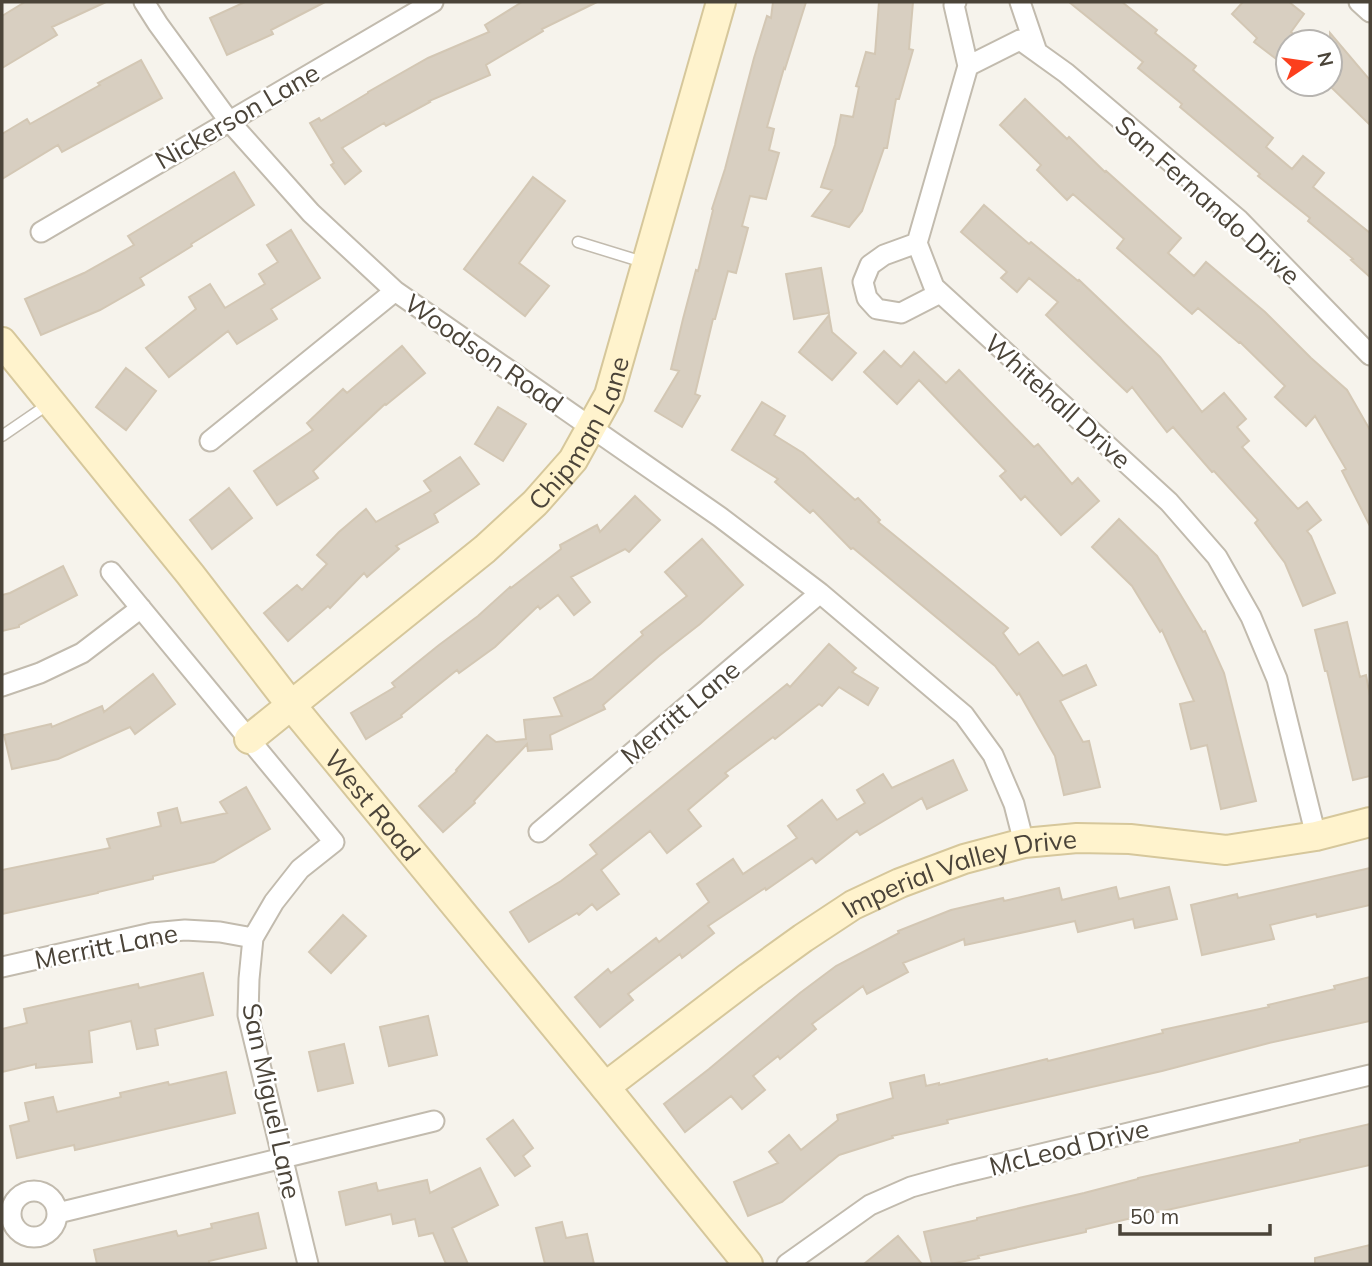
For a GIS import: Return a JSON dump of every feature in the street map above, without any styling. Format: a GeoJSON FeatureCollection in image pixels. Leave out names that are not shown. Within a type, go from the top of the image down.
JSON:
{"type":"FeatureCollection","features":[{"type":"Feature","properties":{"kind":"street","name":"Woodson Road"},"geometry":{"type":"LineString","coordinates":[[144,2],[229,121],[311,213],[395,291],[720,517],[820,593],[964,715],[993,755],[1014,804],[1024,843]]}},
{"type":"Feature","properties":{"kind":"street","name":"Nickerson Lane"},"geometry":{"type":"LineString","coordinates":[[41,232],[433,2]]}},
{"type":"Feature","properties":{"kind":"street","name":"Chipman Lane"},"geometry":{"type":"LineString","coordinates":[[249,738],[485,549],[535,503],[573,460],[609,395],[721,2]]}},
{"type":"Feature","properties":{"kind":"street"},"geometry":{"type":"LineString","coordinates":[[940,293],[901,313],[877,309],[867,298],[863,282],[870,265],[884,255],[917,243],[968,66],[954,5],[956,2]]}},
{"type":"Feature","properties":{"kind":"street"},"geometry":{"type":"LineString","coordinates":[[1020,2],[1037,52]]}},
{"type":"Feature","properties":{"kind":"street"},"geometry":{"type":"LineString","coordinates":[[1359,2],[1370,12]]}},
{"type":"Feature","properties":{"kind":"street"},"geometry":{"type":"LineString","coordinates":[[968,66],[1020,40],[1037,52]]}},
{"type":"Feature","properties":{"kind":"street","name":"San Fernando Drive"},"geometry":{"type":"LineString","coordinates":[[1037,52],[1072,78],[1238,220],[1370,355]]}},
{"type":"Feature","properties":{"kind":"street","name":"Whitehall Drive"},"geometry":{"type":"LineString","coordinates":[[917,243],[934,287],[1169,502],[1217,557],[1251,617],[1277,679],[1316,836]]}},
{"type":"Feature","properties":{"kind":"street"},"geometry":{"type":"LineString","coordinates":[[210,441],[395,291]]}},
{"type":"Feature","properties":{"kind":"street","name":"West Road"},"geometry":{"type":"LineString","coordinates":[[4,349],[51,403],[190,574],[291,705],[748,1264]]}},
{"type":"Feature","properties":{"kind":"street","name":"West Road"},"geometry":{"type":"LineString","coordinates":[[111,572],[334,842]]}},
{"type":"Feature","properties":{"kind":"street","name":"Merritt Lane"},"geometry":{"type":"LineString","coordinates":[[539,832],[820,593]]}},
{"type":"Feature","properties":{"kind":"street"},"geometry":{"type":"LineString","coordinates":[[2,686],[40,673],[82,653],[141,608]]}},
{"type":"Feature","properties":{"kind":"street","name":"Imperial Valley Drive"},"geometry":{"type":"LineString","coordinates":[[605,1087],[749,977],[853,905],[900,883],[964,859],[1024,843],[1077,838],[1130,839],[1226,850],[1316,836],[1370,822]]}},
{"type":"Feature","properties":{"kind":"street","name":"San Miguel Lane"},"geometry":{"type":"LineString","coordinates":[[308,1264],[248,1015],[249,979],[253,938],[274,902],[300,869],[334,842]]}},
{"type":"Feature","properties":{"kind":"street","name":"Merritt Lane"},"geometry":{"type":"LineString","coordinates":[[2,967],[152,933],[185,930],[220,932],[253,938]]}},
{"type":"Feature","properties":{"kind":"street","name":"McLeod Drive"},"geometry":{"type":"LineString","coordinates":[[787,1264],[870,1205],[911,1187],[1370,1074]]}},
{"type":"Feature","properties":{"kind":"street"},"geometry":{"type":"LineString","coordinates":[[58,1213],[434,1121]]}},
{"type":"Feature","properties":{"kind":"lane"},"geometry":{"type":"LineString","coordinates":[[578,242],[647,263]]}},
{"type":"Feature","properties":{"kind":"lane"},"geometry":{"type":"LineString","coordinates":[[2,436],[51,403]]}},
{"type":"Feature","properties":{"kind":"building"},"geometry":{"type":"Polygon","coordinates":[[[25,2],[106,2],[52,27],[57,35],[2,68],[2,16],[25,2]]]}},
{"type":"Feature","properties":{"kind":"building"},"geometry":{"type":"Polygon","coordinates":[[[245,2],[325,2],[271,30],[273,34],[227,55],[210,18],[245,2]]]}},
{"type":"Feature","properties":{"kind":"building"},"geometry":{"type":"Polygon","coordinates":[[[522,2],[597,2],[542,29],[543,31],[486,65],[490,75],[429,101],[386,126],[384,123],[342,148],[361,171],[345,184],[331,165],[334,163],[310,123],[319,118],[321,121],[428,58],[489,32],[485,25],[522,2]]]}},
{"type":"Feature","properties":{"kind":"building"},"geometry":{"type":"Polygon","coordinates":[[[773,2],[806,2],[767,127],[774,129],[769,150],[779,153],[766,199],[750,196],[742,226],[748,228],[736,273],[728,271],[713,319],[695,394],[700,396],[682,427],[655,411],[679,371],[671,369],[683,319],[754,58],[767,16],[771,18],[773,2]]]}},
{"type":"Feature","properties":{"kind":"building"},"geometry":{"type":"Polygon","coordinates":[[[879,2],[913,2],[909,49],[913,50],[899,99],[896,99],[887,148],[884,148],[862,211],[849,227],[812,216],[832,190],[821,187],[835,145],[841,115],[853,117],[859,87],[856,86],[866,52],[875,54],[879,2]]]}},
{"type":"Feature","properties":{"kind":"building"},"geometry":{"type":"Polygon","coordinates":[[[1069,2],[1122,2],[1196,66],[1193,70],[1273,138],[1266,147],[1292,169],[1303,156],[1324,173],[1313,187],[1370,233],[1370,277],[1308,221],[1310,218],[1258,176],[1260,174],[1138,68],[1143,62],[1069,2]]]}},
{"type":"Feature","properties":{"kind":"building"},"geometry":{"type":"Polygon","coordinates":[[[1243,2],[1289,2],[1304,14],[1294,28],[1274,28],[1274,57],[1254,42],[1257,38],[1232,14],[1243,2]]]}},
{"type":"Feature","properties":{"kind":"building"},"geometry":{"type":"Polygon","coordinates":[[[1344,49],[1370,80],[1370,125],[1342,98],[1344,49]]]}},
{"type":"Feature","properties":{"kind":"building"},"geometry":{"type":"Polygon","coordinates":[[[141,60],[162,98],[62,152],[58,145],[2,179],[2,134],[27,119],[30,124],[141,60]]]}},
{"type":"Feature","properties":{"kind":"building"},"geometry":{"type":"Polygon","coordinates":[[[1025,99],[1181,238],[1168,253],[1194,276],[1206,262],[1265,312],[1347,390],[1370,430],[1370,526],[1342,471],[1346,469],[1315,416],[1306,426],[1275,397],[1285,386],[1240,342],[1198,308],[1192,314],[1117,248],[1124,239],[1073,194],[1067,200],[1037,170],[1041,165],[1000,125],[1025,99]]]}},
{"type":"Feature","properties":{"kind":"building"},"geometry":{"type":"Polygon","coordinates":[[[234,172],[254,205],[140,278],[144,285],[100,310],[41,335],[25,299],[84,273],[134,245],[128,236],[234,172]]]}},
{"type":"Feature","properties":{"kind":"building"},"geometry":{"type":"Polygon","coordinates":[[[533,177],[565,201],[519,263],[549,286],[525,316],[464,269],[533,177]]]}},
{"type":"Feature","properties":{"kind":"building"},"geometry":{"type":"Polygon","coordinates":[[[984,205],[1029,244],[1031,242],[1079,280],[1160,357],[1202,412],[1224,393],[1246,419],[1237,427],[1249,441],[1242,447],[1298,509],[1307,502],[1321,520],[1307,531],[1335,593],[1303,606],[1285,563],[1255,523],[1258,520],[1214,471],[1212,472],[1173,427],[1167,432],[1132,387],[1127,392],[1046,315],[1058,302],[1029,278],[1017,292],[1001,278],[1007,272],[961,232],[984,205]]]}},
{"type":"Feature","properties":{"kind":"building"},"geometry":{"type":"Polygon","coordinates":[[[291,230],[320,278],[271,309],[277,319],[237,344],[228,331],[169,377],[146,348],[196,309],[189,297],[210,284],[225,308],[265,284],[259,274],[278,262],[267,245],[291,230]]]}},
{"type":"Feature","properties":{"kind":"building"},"geometry":{"type":"Polygon","coordinates":[[[821,268],[829,313],[794,319],[786,274],[821,268]]]}},
{"type":"Feature","properties":{"kind":"building"},"geometry":{"type":"Polygon","coordinates":[[[829,315],[832,332],[856,353],[832,380],[799,352],[829,315]]]}},
{"type":"Feature","properties":{"kind":"building"},"geometry":{"type":"Polygon","coordinates":[[[402,346],[425,373],[385,404],[313,471],[318,478],[277,505],[254,471],[313,430],[307,423],[343,389],[347,393],[402,346]]]}},
{"type":"Feature","properties":{"kind":"building"},"geometry":{"type":"Polygon","coordinates":[[[884,351],[901,367],[914,352],[946,383],[959,370],[1034,447],[1038,444],[1072,484],[1078,478],[1099,501],[1061,535],[1025,496],[1021,500],[1000,476],[1006,471],[919,380],[897,404],[864,372],[884,351]]]}},
{"type":"Feature","properties":{"kind":"building"},"geometry":{"type":"Polygon","coordinates":[[[126,368],[156,391],[126,430],[96,407],[126,368]]]}},
{"type":"Feature","properties":{"kind":"building"},"geometry":{"type":"Polygon","coordinates":[[[762,402],[785,416],[774,435],[803,453],[855,500],[858,498],[880,520],[878,522],[1008,628],[1003,633],[1019,655],[1038,642],[1063,676],[1086,665],[1096,685],[1060,701],[1083,742],[1089,741],[1100,787],[1064,795],[1055,756],[1019,693],[1017,695],[995,666],[851,549],[813,510],[810,513],[775,482],[778,479],[732,450],[762,402]]]}},
{"type":"Feature","properties":{"kind":"building"},"geometry":{"type":"Polygon","coordinates":[[[498,407],[526,424],[503,461],[475,444],[498,407]]]}},
{"type":"Feature","properties":{"kind":"building"},"geometry":{"type":"Polygon","coordinates":[[[460,457],[479,484],[434,514],[438,522],[396,546],[399,549],[367,577],[364,573],[330,608],[328,606],[288,641],[264,613],[297,585],[302,590],[327,564],[317,555],[366,509],[376,522],[431,491],[424,481],[460,457]]]}},
{"type":"Feature","properties":{"kind":"building"},"geometry":{"type":"Polygon","coordinates":[[[229,488],[252,518],[212,549],[190,520],[229,488]]]}},
{"type":"Feature","properties":{"kind":"building"},"geometry":{"type":"Polygon","coordinates":[[[635,496],[660,520],[629,552],[625,549],[571,577],[590,602],[574,615],[558,595],[540,609],[538,606],[495,647],[459,673],[457,670],[401,715],[402,717],[366,739],[351,713],[395,687],[392,683],[561,549],[560,545],[597,525],[600,532],[635,496]]]}},
{"type":"Feature","properties":{"kind":"building"},"geometry":{"type":"Polygon","coordinates":[[[1119,519],[1157,556],[1203,632],[1205,631],[1224,673],[1256,801],[1221,809],[1207,745],[1191,749],[1180,704],[1194,701],[1162,630],[1160,632],[1132,586],[1092,547],[1119,519]]]}},
{"type":"Feature","properties":{"kind":"building"},"geometry":{"type":"Polygon","coordinates":[[[702,539],[743,585],[603,705],[605,709],[550,735],[552,749],[528,751],[527,744],[475,803],[443,832],[419,806],[457,771],[487,735],[496,742],[526,739],[524,720],[562,716],[554,698],[592,679],[643,635],[641,632],[687,596],[665,572],[702,539]]]}},
{"type":"Feature","properties":{"kind":"building"},"geometry":{"type":"Polygon","coordinates":[[[63,566],[77,595],[19,627],[2,631],[2,595],[63,566]]]}},
{"type":"Feature","properties":{"kind":"building"},"geometry":{"type":"Polygon","coordinates":[[[1347,622],[1360,677],[1366,675],[1370,696],[1370,776],[1353,780],[1315,630],[1347,622]]]}},
{"type":"Feature","properties":{"kind":"building"},"geometry":{"type":"Polygon","coordinates":[[[829,644],[856,668],[852,672],[878,688],[868,705],[839,687],[822,706],[819,704],[775,739],[773,737],[725,773],[728,776],[688,810],[701,826],[667,853],[650,831],[601,870],[619,894],[597,910],[592,904],[579,915],[577,913],[529,942],[510,912],[561,881],[597,854],[590,845],[787,684],[790,687],[829,644]]]}},
{"type":"Feature","properties":{"kind":"building"},"geometry":{"type":"Polygon","coordinates":[[[153,674],[175,704],[135,734],[130,727],[58,759],[12,769],[4,735],[51,724],[52,727],[102,706],[104,712],[153,674]]]}},
{"type":"Feature","properties":{"kind":"building"},"geometry":{"type":"Polygon","coordinates":[[[953,760],[967,790],[927,809],[922,798],[860,835],[857,831],[816,863],[812,858],[766,890],[765,888],[708,926],[714,933],[682,958],[680,954],[628,994],[633,1000],[600,1027],[575,997],[608,969],[611,973],[656,938],[659,942],[709,902],[697,884],[733,859],[743,874],[797,838],[788,826],[822,800],[837,820],[865,803],[857,790],[883,774],[892,788],[953,760]]]}},
{"type":"Feature","properties":{"kind":"building"},"geometry":{"type":"Polygon","coordinates":[[[246,787],[270,829],[214,862],[153,876],[153,879],[98,893],[2,914],[2,870],[110,848],[107,839],[161,826],[158,813],[177,808],[181,823],[227,813],[220,802],[246,787]]]}},
{"type":"Feature","properties":{"kind":"building"},"geometry":{"type":"Polygon","coordinates":[[[1370,868],[1370,905],[1270,925],[1274,939],[1202,955],[1191,905],[1237,894],[1238,898],[1370,868]]]}},
{"type":"Feature","properties":{"kind":"building"},"geometry":{"type":"Polygon","coordinates":[[[1116,887],[1119,899],[1169,887],[1177,919],[1135,928],[1133,919],[1078,932],[1075,921],[965,945],[964,939],[903,963],[908,972],[867,994],[863,986],[812,1024],[816,1029],[780,1059],[778,1056],[753,1076],[765,1090],[742,1109],[731,1096],[685,1132],[664,1104],[836,966],[899,933],[898,931],[951,910],[1003,898],[1004,901],[1059,888],[1062,900],[1116,887]]]}},
{"type":"Feature","properties":{"kind":"building"},"geometry":{"type":"Polygon","coordinates":[[[343,915],[366,936],[331,973],[309,952],[343,915]]]}},
{"type":"Feature","properties":{"kind":"building"},"geometry":{"type":"Polygon","coordinates":[[[203,973],[213,1015],[155,1029],[158,1045],[137,1049],[131,1021],[89,1031],[92,1062],[36,1068],[36,1064],[2,1072],[2,1029],[27,1023],[24,1009],[203,973]]]}},
{"type":"Feature","properties":{"kind":"building"},"geometry":{"type":"Polygon","coordinates":[[[1370,977],[1370,1021],[947,1120],[948,1123],[892,1136],[893,1138],[839,1155],[782,1202],[748,1216],[734,1182],[778,1163],[769,1152],[789,1135],[801,1150],[838,1120],[837,1115],[893,1098],[890,1083],[924,1075],[926,1086],[939,1085],[1047,1059],[1048,1061],[1163,1033],[1162,1030],[1269,1007],[1268,1005],[1335,989],[1334,986],[1370,977]]]}},
{"type":"Feature","properties":{"kind":"building"},"geometry":{"type":"Polygon","coordinates":[[[428,1016],[437,1055],[389,1066],[380,1027],[428,1016]]]}},
{"type":"Feature","properties":{"kind":"building"},"geometry":{"type":"Polygon","coordinates":[[[344,1044],[353,1083],[318,1091],[309,1052],[344,1044]]]}},
{"type":"Feature","properties":{"kind":"building"},"geometry":{"type":"Polygon","coordinates":[[[226,1072],[235,1113],[75,1150],[74,1145],[17,1158],[10,1126],[29,1121],[25,1103],[53,1097],[57,1112],[121,1097],[120,1093],[226,1072]]]}},
{"type":"Feature","properties":{"kind":"building"},"geometry":{"type":"Polygon","coordinates":[[[513,1120],[533,1148],[523,1156],[530,1166],[515,1176],[487,1139],[513,1120]]]}},
{"type":"Feature","properties":{"kind":"building"},"geometry":{"type":"Polygon","coordinates":[[[1370,1124],[1370,1165],[1140,1216],[1086,1229],[1086,1232],[978,1256],[979,1258],[951,1264],[932,1264],[924,1232],[1138,1178],[1370,1124]]]}},
{"type":"Feature","properties":{"kind":"building"},"geometry":{"type":"Polygon","coordinates":[[[480,1168],[498,1205],[452,1228],[468,1264],[446,1264],[433,1233],[419,1236],[415,1219],[393,1224],[391,1214],[346,1225],[339,1192],[376,1183],[378,1191],[427,1180],[430,1193],[480,1168]]]}},
{"type":"Feature","properties":{"kind":"building"},"geometry":{"type":"Polygon","coordinates":[[[258,1213],[266,1248],[209,1261],[209,1264],[97,1264],[94,1250],[176,1231],[178,1236],[212,1228],[211,1224],[258,1213]]]}},
{"type":"Feature","properties":{"kind":"building"},"geometry":{"type":"Polygon","coordinates":[[[562,1222],[566,1238],[587,1234],[594,1264],[545,1264],[536,1228],[562,1222]]]}},
{"type":"Feature","properties":{"kind":"building"},"geometry":{"type":"Polygon","coordinates":[[[898,1236],[922,1264],[864,1264],[898,1236]]]}},
{"type":"Feature","properties":{"kind":"building"},"geometry":{"type":"Polygon","coordinates":[[[1370,1245],[1370,1264],[1315,1264],[1315,1258],[1370,1245]]]}}]}
